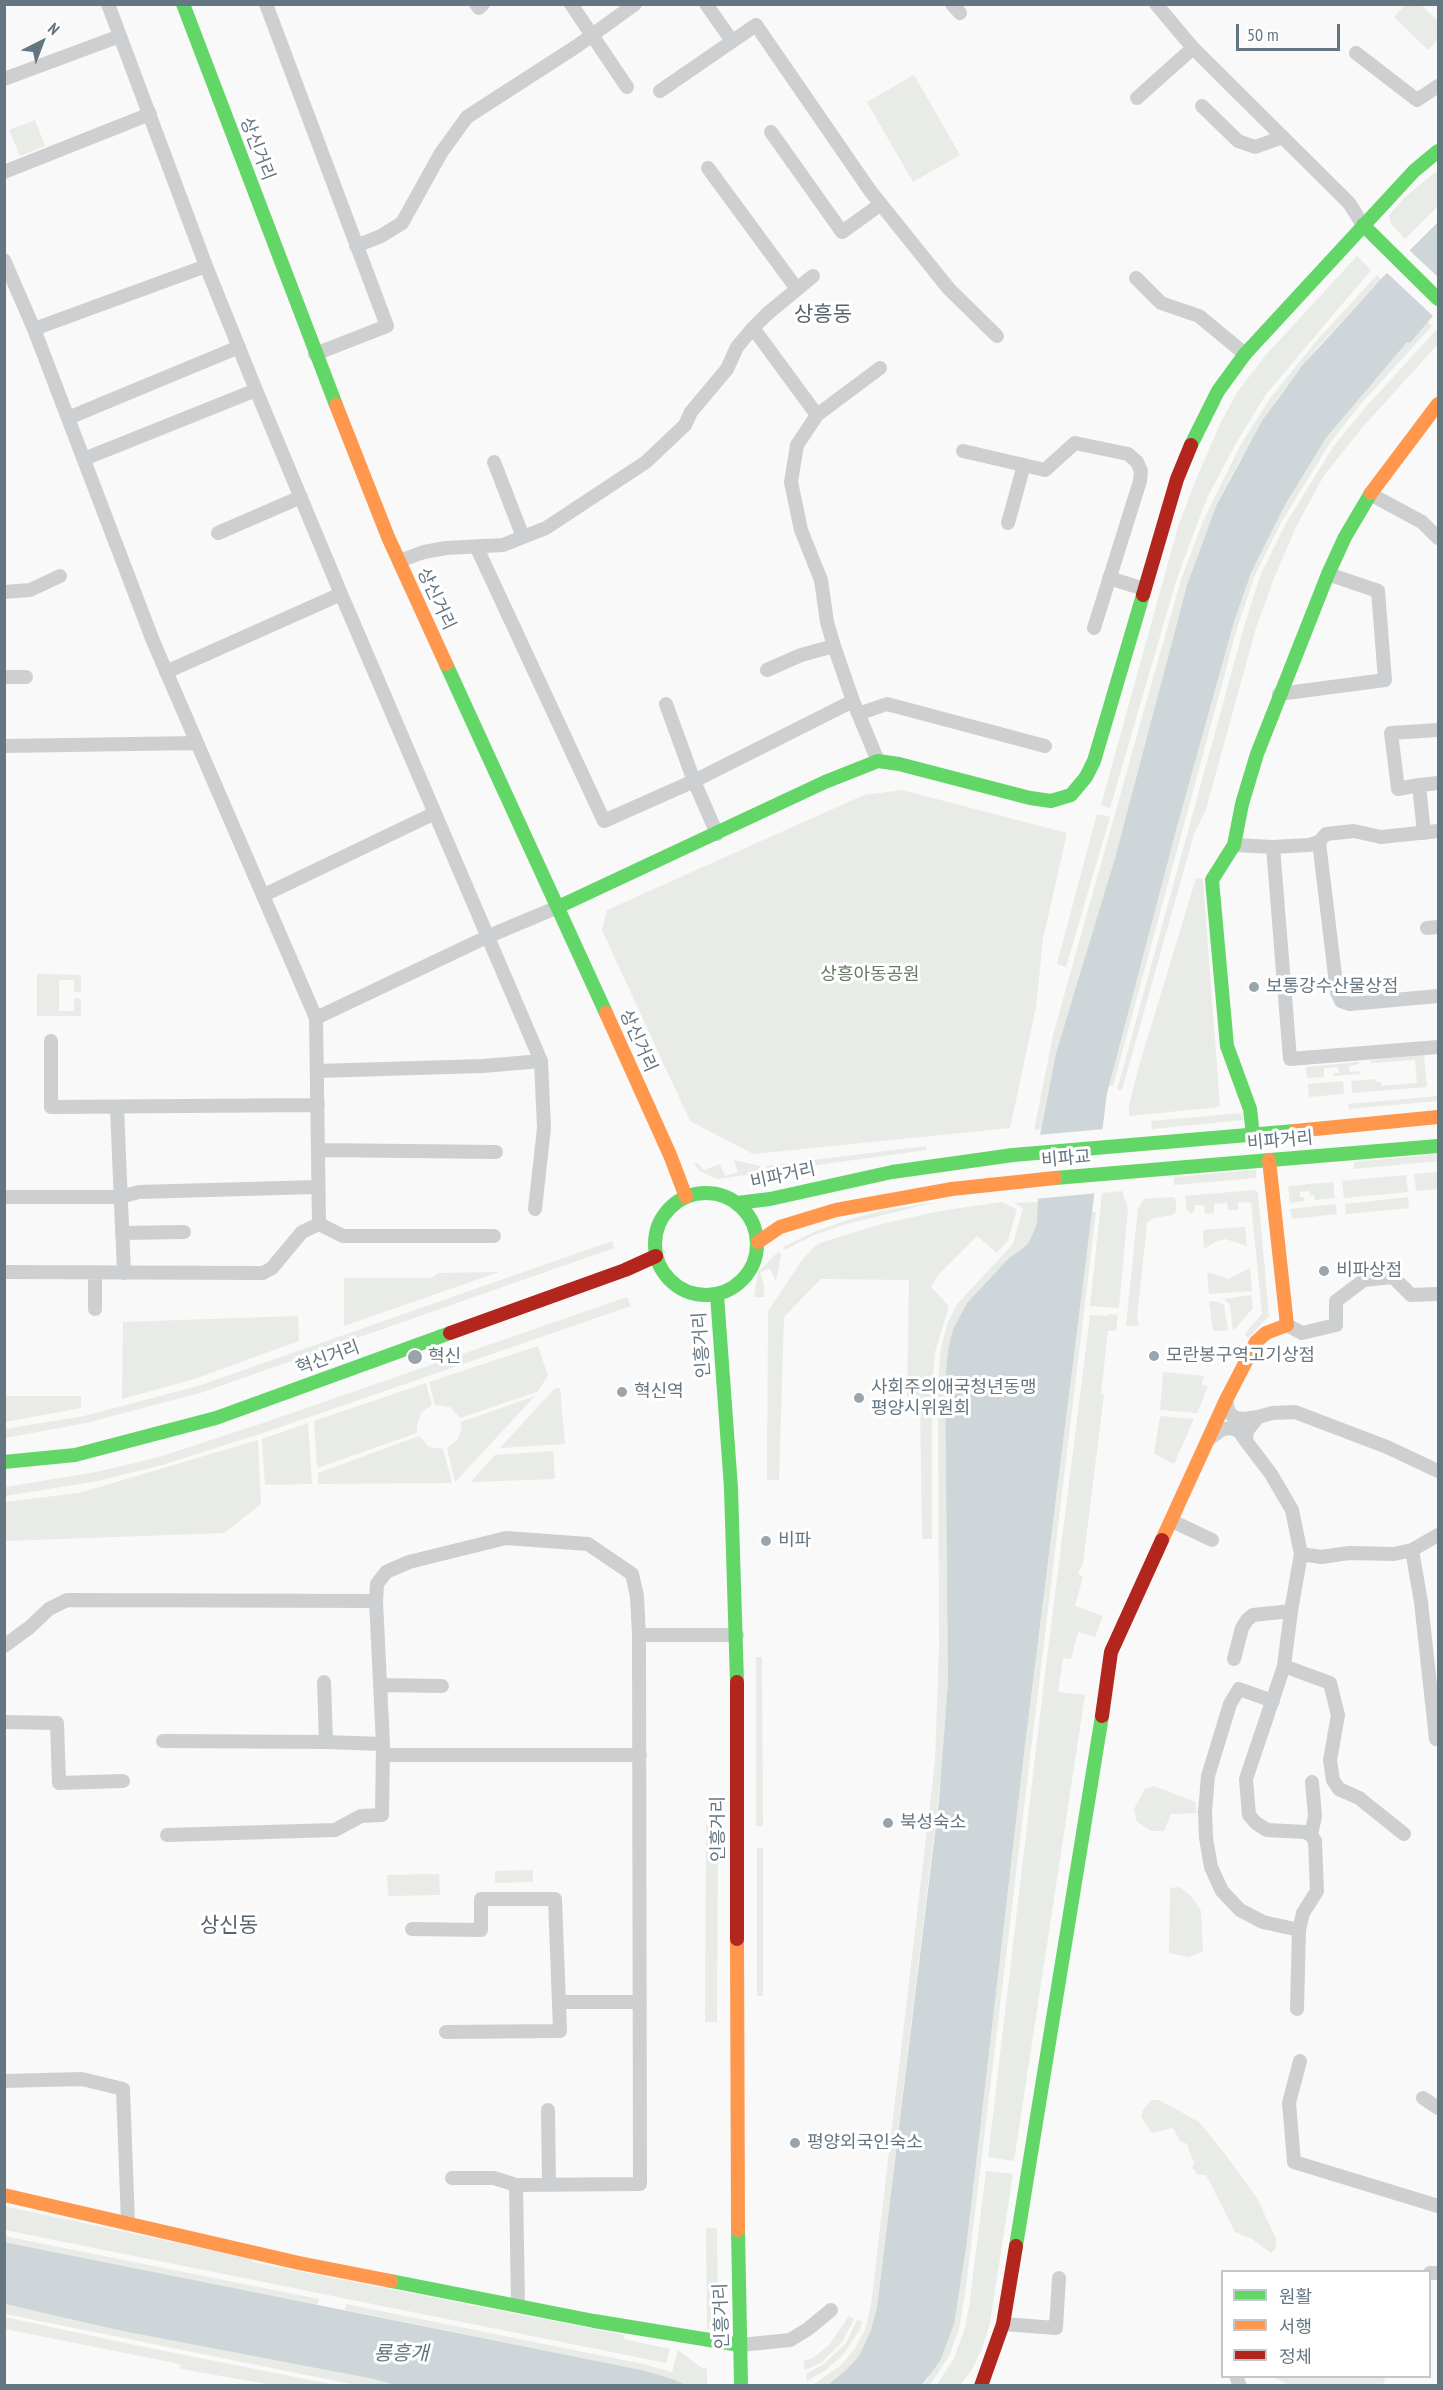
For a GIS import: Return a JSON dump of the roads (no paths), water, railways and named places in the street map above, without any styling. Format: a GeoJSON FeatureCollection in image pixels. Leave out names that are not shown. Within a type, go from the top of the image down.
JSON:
{"type":"FeatureCollection","features":[{"type":"Feature","properties":{"kind":"main road","name":"상신거리"},"geometry":{"type":"LineString","coordinates":[[183,4],[315,354],[399,561],[558,907],[686,1197]]}},
{"type":"Feature","properties":{"kind":"main road"},"geometry":{"type":"LineString","coordinates":[[558,907],[825,782],[878,761],[899,764],[1030,798],[1051,801],[1071,795],[1086,777],[1094,761],[1177,479],[1196,433],[1218,391],[1245,354],[1363,225],[1414,171],[1438,151]]}},
{"type":"Feature","properties":{"kind":"main road"},"geometry":{"type":"LineString","coordinates":[[1363,225],[1438,299]]}},
{"type":"Feature","properties":{"kind":"main road"},"geometry":{"type":"LineString","coordinates":[[1253,1135],[1250,1109],[1227,1046],[1212,880],[1234,845],[1251,774],[1328,574],[1354,520],[1370,494],[1438,404]]}},
{"type":"Feature","properties":{"kind":"main road","name":"비파거리"},"geometry":{"type":"LineString","coordinates":[[1126,1146],[1438,1117]]}},
{"type":"Feature","properties":{"kind":"main road","name":"비파교"},"geometry":{"type":"LineString","coordinates":[[1013,1155],[1126,1146]]}},
{"type":"Feature","properties":{"kind":"main road","name":"비파거리"},"geometry":{"type":"LineString","coordinates":[[1125,1172],[1438,1146]]}},
{"type":"Feature","properties":{"kind":"main road","name":"비파거리"},"geometry":{"type":"LineString","coordinates":[[737,1203],[770,1199],[892,1172],[1013,1155]]}},
{"type":"Feature","properties":{"kind":"main road"},"geometry":{"type":"LineString","coordinates":[[981,2385],[1003,2324],[1091,1792],[1111,1652],[1210,1437],[1234,1422],[1256,1342],[1266,1333],[1287,1325],[1269,1160]]}},
{"type":"Feature","properties":{"kind":"main road","name":"비파교"},"geometry":{"type":"LineString","coordinates":[[758,1242],[780,1227],[836,1210],[895,1198],[1010,1182],[1125,1172]]}},
{"type":"Feature","properties":{"kind":"main road"},"geometry":{"type":"LineString","coordinates":[[711,1193],[737,1203],[750,1216],[758,1242],[753,1268],[742,1282],[717,1295],[706,1296],[689,1293],[673,1284],[662,1270],[656,1256],[655,1238],[660,1221],[671,1206],[686,1197],[711,1193]]}},
{"type":"Feature","properties":{"kind":"main road","name":"혁신거리"},"geometry":{"type":"LineString","coordinates":[[4,1462],[75,1455],[216,1418],[625,1270],[656,1256]]}},
{"type":"Feature","properties":{"kind":"main road","name":"인흥거리"},"geometry":{"type":"LineString","coordinates":[[717,1295],[731,1488],[736,1635],[741,2385]]}},
{"type":"Feature","properties":{"kind":"main road"},"geometry":{"type":"LineString","coordinates":[[4,2195],[299,2263],[594,2320],[740,2345]]}},
{"type":"Feature","properties":{"kind":"street"},"geometry":{"type":"LineString","coordinates":[[108,4],[206,266],[256,390],[340,594],[541,1061],[544,1128],[535,1209]]}},
{"type":"Feature","properties":{"kind":"street"},"geometry":{"type":"LineString","coordinates":[[266,4],[387,326],[315,354]]}},
{"type":"Feature","properties":{"kind":"street"},"geometry":{"type":"LineString","coordinates":[[476,4],[479,8],[483,4]]}},
{"type":"Feature","properties":{"kind":"street"},"geometry":{"type":"LineString","coordinates":[[571,4],[627,87]]}},
{"type":"Feature","properties":{"kind":"street"},"geometry":{"type":"LineString","coordinates":[[356,246],[381,236],[402,223],[441,153],[467,117],[635,4]]}},
{"type":"Feature","properties":{"kind":"street"},"geometry":{"type":"LineString","coordinates":[[706,4],[732,41]]}},
{"type":"Feature","properties":{"kind":"street"},"geometry":{"type":"LineString","coordinates":[[1156,4],[1193,48],[1349,203],[1363,225]]}},
{"type":"Feature","properties":{"kind":"street"},"geometry":{"type":"LineString","coordinates":[[660,91],[756,26],[881,204],[949,289],[997,336]]}},
{"type":"Feature","properties":{"kind":"street"},"geometry":{"type":"LineString","coordinates":[[4,79],[120,36]]}},
{"type":"Feature","properties":{"kind":"street"},"geometry":{"type":"LineString","coordinates":[[1137,98],[1193,48]]}},
{"type":"Feature","properties":{"kind":"street"},"geometry":{"type":"LineString","coordinates":[[1356,53],[1417,100],[1438,86]]}},
{"type":"Feature","properties":{"kind":"street"},"geometry":{"type":"LineString","coordinates":[[1202,106],[1238,141],[1255,147],[1283,137]]}},
{"type":"Feature","properties":{"kind":"street"},"geometry":{"type":"LineString","coordinates":[[4,171],[150,114]]}},
{"type":"Feature","properties":{"kind":"street"},"geometry":{"type":"LineString","coordinates":[[771,132],[842,232],[881,204]]}},
{"type":"Feature","properties":{"kind":"street"},"geometry":{"type":"LineString","coordinates":[[708,168],[797,289]]}},
{"type":"Feature","properties":{"kind":"street"},"geometry":{"type":"LineString","coordinates":[[4,260],[34,329],[166,672],[316,1018],[319,1224]]}},
{"type":"Feature","properties":{"kind":"street"},"geometry":{"type":"LineString","coordinates":[[34,329],[206,266]]}},
{"type":"Feature","properties":{"kind":"street"},"geometry":{"type":"LineString","coordinates":[[399,561],[424,552],[446,548],[503,545],[546,528],[646,462],[685,425],[691,412],[727,369],[737,347],[753,328],[813,276]]}},
{"type":"Feature","properties":{"kind":"street"},"geometry":{"type":"LineString","coordinates":[[1136,278],[1161,303],[1199,316],[1245,354]]}},
{"type":"Feature","properties":{"kind":"street"},"geometry":{"type":"LineString","coordinates":[[753,328],[817,415]]}},
{"type":"Feature","properties":{"kind":"street"},"geometry":{"type":"LineString","coordinates":[[68,418],[239,347]]}},
{"type":"Feature","properties":{"kind":"street"},"geometry":{"type":"LineString","coordinates":[[878,761],[853,701],[834,646],[827,622],[821,580],[801,530],[791,483],[797,445],[817,415],[880,368]]}},
{"type":"Feature","properties":{"kind":"street"},"geometry":{"type":"LineString","coordinates":[[84,459],[256,390]]}},
{"type":"Feature","properties":{"kind":"street"},"geometry":{"type":"LineString","coordinates":[[963,451],[1045,470],[1075,443],[1128,454],[1137,462],[1141,471],[1140,481],[1094,628]]}},
{"type":"Feature","properties":{"kind":"street"},"geometry":{"type":"LineString","coordinates":[[494,462],[523,537]]}},
{"type":"Feature","properties":{"kind":"street"},"geometry":{"type":"LineString","coordinates":[[1008,523],[1024,465]]}},
{"type":"Feature","properties":{"kind":"street"},"geometry":{"type":"LineString","coordinates":[[1370,494],[1422,522],[1438,538]]}},
{"type":"Feature","properties":{"kind":"street"},"geometry":{"type":"LineString","coordinates":[[218,533],[301,497]]}},
{"type":"Feature","properties":{"kind":"street"},"geometry":{"type":"LineString","coordinates":[[477,548],[604,821],[694,781],[853,701]]}},
{"type":"Feature","properties":{"kind":"street"},"geometry":{"type":"LineString","coordinates":[[1280,694],[1384,680],[1378,591],[1328,574]]}},
{"type":"Feature","properties":{"kind":"street"},"geometry":{"type":"LineString","coordinates":[[4,592],[30,590],[60,576]]}},
{"type":"Feature","properties":{"kind":"street"},"geometry":{"type":"LineString","coordinates":[[1109,578],[1144,589]]}},
{"type":"Feature","properties":{"kind":"street"},"geometry":{"type":"LineString","coordinates":[[166,672],[340,594]]}},
{"type":"Feature","properties":{"kind":"street"},"geometry":{"type":"LineString","coordinates":[[767,670],[834,646]]}},
{"type":"Feature","properties":{"kind":"street"},"geometry":{"type":"LineString","coordinates":[[4,676],[26,677]]}},
{"type":"Feature","properties":{"kind":"street"},"geometry":{"type":"LineString","coordinates":[[666,704],[694,781],[717,834]]}},
{"type":"Feature","properties":{"kind":"street"},"geometry":{"type":"LineString","coordinates":[[858,714],[887,704],[1045,746]]}},
{"type":"Feature","properties":{"kind":"street"},"geometry":{"type":"LineString","coordinates":[[1438,730],[1391,733],[1398,789],[1438,783]]}},
{"type":"Feature","properties":{"kind":"street"},"geometry":{"type":"LineString","coordinates":[[4,746],[197,743]]}},
{"type":"Feature","properties":{"kind":"street"},"geometry":{"type":"LineString","coordinates":[[1419,785],[1424,833]]}},
{"type":"Feature","properties":{"kind":"street"},"geometry":{"type":"LineString","coordinates":[[264,895],[435,813]]}},
{"type":"Feature","properties":{"kind":"street"},"geometry":{"type":"LineString","coordinates":[[1234,845],[1274,847],[1309,845],[1319,842],[1326,834],[1354,831],[1382,837],[1438,831]]}},
{"type":"Feature","properties":{"kind":"street"},"geometry":{"type":"LineString","coordinates":[[1319,842],[1337,992],[1341,1001],[1350,1004],[1438,996]]}},
{"type":"Feature","properties":{"kind":"street"},"geometry":{"type":"LineString","coordinates":[[1274,847],[1290,1059],[1438,1047]]}},
{"type":"Feature","properties":{"kind":"street"},"geometry":{"type":"LineString","coordinates":[[316,1018],[489,936],[558,907]]}},
{"type":"Feature","properties":{"kind":"street"},"geometry":{"type":"LineString","coordinates":[[51,1041],[51,1107],[318,1105]]}},
{"type":"Feature","properties":{"kind":"street"},"geometry":{"type":"LineString","coordinates":[[317,1071],[483,1066],[541,1061]]}},
{"type":"Feature","properties":{"kind":"street"},"geometry":{"type":"LineString","coordinates":[[117,1108],[124,1273]]}},
{"type":"Feature","properties":{"kind":"street"},"geometry":{"type":"LineString","coordinates":[[318,1150],[496,1152]]}},
{"type":"Feature","properties":{"kind":"street"},"geometry":{"type":"LineString","coordinates":[[4,1197],[120,1197],[139,1192],[318,1187]]}},
{"type":"Feature","properties":{"kind":"street"},"geometry":{"type":"LineString","coordinates":[[319,1224],[343,1236],[494,1236]]}},
{"type":"Feature","properties":{"kind":"street"},"geometry":{"type":"LineString","coordinates":[[4,1272],[263,1273],[272,1268],[302,1232],[319,1224]]}},
{"type":"Feature","properties":{"kind":"street"},"geometry":{"type":"LineString","coordinates":[[122,1233],[184,1232]]}},
{"type":"Feature","properties":{"kind":"street"},"geometry":{"type":"LineString","coordinates":[[95,1273],[95,1309]]}},
{"type":"Feature","properties":{"kind":"street"},"geometry":{"type":"LineString","coordinates":[[1287,1325],[1302,1332],[1336,1325],[1336,1301],[1364,1280],[1393,1277],[1411,1295],[1438,1294]]}},
{"type":"Feature","properties":{"kind":"street"},"geometry":{"type":"LineString","coordinates":[[1210,1437],[1234,1422],[1272,1413],[1295,1412],[1387,1447],[1438,1471]]}},
{"type":"Feature","properties":{"kind":"street"},"geometry":{"type":"LineString","coordinates":[[1234,1422],[1250,1426],[1258,1417]]}},
{"type":"Feature","properties":{"kind":"street"},"geometry":{"type":"LineString","coordinates":[[1234,1422],[1271,1474],[1292,1510],[1301,1554],[1284,1666],[1246,1779],[1249,1815],[1256,1823],[1267,1830],[1305,1832],[1315,1841],[1317,1891],[1304,1913],[1299,1930],[1297,2009]]}},
{"type":"Feature","properties":{"kind":"street"},"geometry":{"type":"LineString","coordinates":[[1172,1521],[1212,1540]]}},
{"type":"Feature","properties":{"kind":"street"},"geometry":{"type":"LineString","coordinates":[[1301,1554],[1321,1557],[1349,1553],[1394,1554],[1412,1550],[1438,1535]]}},
{"type":"Feature","properties":{"kind":"street"},"geometry":{"type":"LineString","coordinates":[[168,1835],[335,1830],[361,1816],[382,1815],[383,1749],[376,1601],[377,1584],[386,1572],[409,1563],[506,1538],[588,1544],[632,1574],[637,1596],[639,1635],[640,2184],[516,2185],[494,2178],[452,2178]]}},
{"type":"Feature","properties":{"kind":"street"},"geometry":{"type":"LineString","coordinates":[[1412,1550],[1421,1602],[1436,1739]]}},
{"type":"Feature","properties":{"kind":"street"},"geometry":{"type":"LineString","coordinates":[[4,1646],[30,1627],[49,1609],[67,1600],[376,1601]]}},
{"type":"Feature","properties":{"kind":"street"},"geometry":{"type":"LineString","coordinates":[[1234,1659],[1242,1628],[1247,1620],[1253,1615],[1291,1611]]}},
{"type":"Feature","properties":{"kind":"street"},"geometry":{"type":"LineString","coordinates":[[639,1635],[736,1635]]}},
{"type":"Feature","properties":{"kind":"street"},"geometry":{"type":"LineString","coordinates":[[1284,1666],[1330,1683],[1338,1715],[1330,1760],[1334,1780],[1339,1789],[1359,1798],[1404,1834]]}},
{"type":"Feature","properties":{"kind":"street"},"geometry":{"type":"LineString","coordinates":[[324,1682],[326,1742]]}},
{"type":"Feature","properties":{"kind":"street"},"geometry":{"type":"LineString","coordinates":[[380,1685],[442,1686]]}},
{"type":"Feature","properties":{"kind":"street"},"geometry":{"type":"LineString","coordinates":[[1273,1701],[1239,1689],[1230,1704],[1208,1776],[1205,1812],[1206,1838],[1211,1867],[1222,1891],[1240,1910],[1263,1922],[1299,1930]]}},
{"type":"Feature","properties":{"kind":"street"},"geometry":{"type":"LineString","coordinates":[[4,1722],[57,1723],[58,1783],[123,1781]]}},
{"type":"Feature","properties":{"kind":"street"},"geometry":{"type":"LineString","coordinates":[[163,1742],[326,1742],[383,1749],[640,1755]]}},
{"type":"Feature","properties":{"kind":"street"},"geometry":{"type":"LineString","coordinates":[[1311,1835],[1315,1816],[1312,1782]]}},
{"type":"Feature","properties":{"kind":"street"},"geometry":{"type":"LineString","coordinates":[[412,1929],[481,1930],[481,1899],[555,1899],[560,2031],[446,2032]]}},
{"type":"Feature","properties":{"kind":"street"},"geometry":{"type":"LineString","coordinates":[[560,2002],[640,2002]]}},
{"type":"Feature","properties":{"kind":"street"},"geometry":{"type":"LineString","coordinates":[[1300,2061],[1289,2103],[1294,2162],[1438,2206]]}},
{"type":"Feature","properties":{"kind":"street"},"geometry":{"type":"LineString","coordinates":[[4,2081],[82,2079],[123,2089],[128,2223]]}},
{"type":"Feature","properties":{"kind":"street"},"geometry":{"type":"LineString","coordinates":[[1423,2098],[1438,2108]]}},
{"type":"Feature","properties":{"kind":"street"},"geometry":{"type":"LineString","coordinates":[[548,2110],[549,2185]]}},
{"type":"Feature","properties":{"kind":"street"},"geometry":{"type":"LineString","coordinates":[[516,2185],[518,2305]]}},
{"type":"Feature","properties":{"kind":"street"},"geometry":{"type":"LineString","coordinates":[[1003,2324],[1056,2328],[1059,2278]]}},
{"type":"Feature","properties":{"kind":"street"},"geometry":{"type":"LineString","coordinates":[[740,2345],[790,2340],[831,2310]]}},
{"type":"Feature","properties":{"kind":"water"},"geometry":{"type":"Polygon","coordinates":[[[1438,222],[1438,310],[1410,343],[1407,342],[1326,438],[1285,505],[1251,573],[1234,622],[1177,827],[1107,1093],[1025,1745],[967,2241],[954,2324],[940,2361],[922,2385],[826,2386],[859,2356],[871,2330],[877,2307],[939,1800],[948,1683],[945,1382],[948,1350],[953,1329],[967,1303],[1008,1259],[1028,1244],[1037,1224],[1040,1135],[1056,1053],[1115,858],[1187,585],[1216,506],[1262,421],[1302,366],[1381,279],[1438,222]]]}},
{"type":"Feature","properties":{"kind":"water","name":"룡흥개"},"geometry":{"type":"Polygon","coordinates":[[[4,2242],[642,2370],[686,2385],[395,2385],[123,2331],[5,2304],[4,2242]]]}},
{"type":"Feature","properties":{"kind":"place","name":"보통강수산물상점"},"geometry":{"type":"Point","coordinates":[1254,987]}},
{"type":"Feature","properties":{"kind":"place","name":"비파상점"},"geometry":{"type":"Point","coordinates":[1324,1271]}},
{"type":"Feature","properties":{"kind":"place","name":"모란봉구역고기상점"},"geometry":{"type":"Point","coordinates":[1154,1356]}},
{"type":"Feature","properties":{"kind":"place","name":"혁신"},"geometry":{"type":"Point","coordinates":[415,1357]}},
{"type":"Feature","properties":{"kind":"place","name":"혁신역"},"geometry":{"type":"Point","coordinates":[622,1392]}},
{"type":"Feature","properties":{"kind":"place","name":"사회주의애국청년동맹 평양시위원회"},"geometry":{"type":"Point","coordinates":[859,1398]}},
{"type":"Feature","properties":{"kind":"place","name":"비파"},"geometry":{"type":"Point","coordinates":[766,1541]}},
{"type":"Feature","properties":{"kind":"place","name":"북성숙소"},"geometry":{"type":"Point","coordinates":[888,1823]}},
{"type":"Feature","properties":{"kind":"place","name":"평양외국인숙소"},"geometry":{"type":"Point","coordinates":[795,2143]}},
{"type":"Feature","properties":{"kind":"district","name":"상흥동"},"geometry":{"type":"Point","coordinates":[823,315]}},
{"type":"Feature","properties":{"kind":"district","name":"상신동"},"geometry":{"type":"Point","coordinates":[229,1926]}},
{"type":"Feature","properties":{"kind":"park label","name":"상흥아동공원"},"geometry":{"type":"Point","coordinates":[870,975]}}]}
